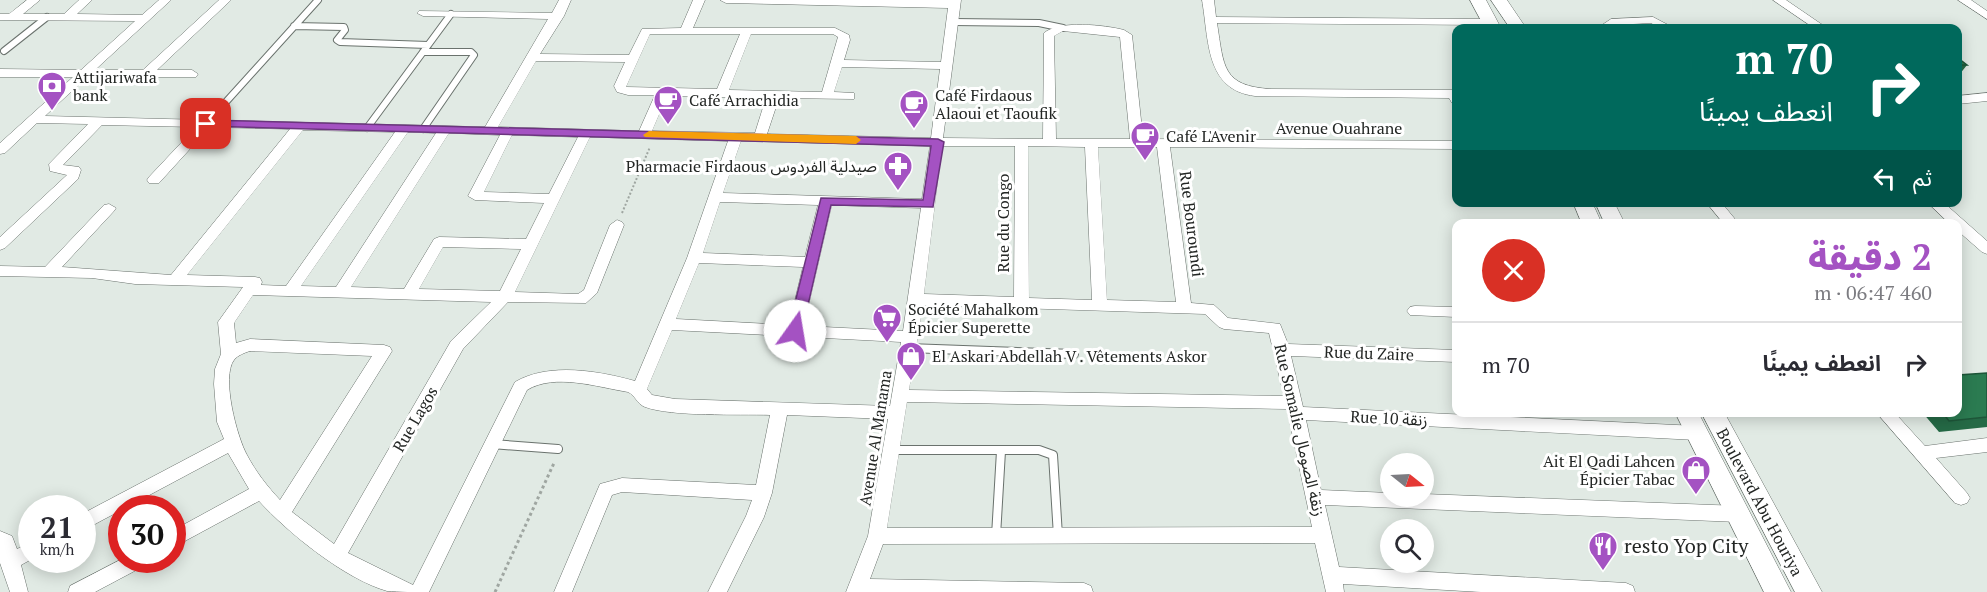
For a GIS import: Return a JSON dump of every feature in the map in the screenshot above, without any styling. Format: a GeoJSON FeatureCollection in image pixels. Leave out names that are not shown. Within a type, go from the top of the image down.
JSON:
{"type":"FeatureCollection","features":[{"type":"Feature","properties":{"kind":"main road"},"geometry":{"type":"LineString","coordinates":[[1478,0],[1490,24]]}},
{"type":"Feature","properties":{"kind":"main road"},"geometry":{"type":"LineString","coordinates":[[1499,0],[1515,24]]}},
{"type":"Feature","properties":{"kind":"main road","name":"Boulevard Abu Houriya"},"geometry":{"type":"LineString","coordinates":[[1715,417],[1809,592]]}},
{"type":"Feature","properties":{"kind":"main road","name":"Boulevard Abu Houriya"},"geometry":{"type":"LineString","coordinates":[[1692,423],[1778,592]]}},
{"type":"Feature","properties":{"kind":"street"},"geometry":{"type":"LineString","coordinates":[[0,26],[6,17],[34,0]]}},
{"type":"Feature","properties":{"kind":"street"},"geometry":{"type":"LineString","coordinates":[[67,17],[86,0]]}},
{"type":"Feature","properties":{"kind":"street"},"geometry":{"type":"LineString","coordinates":[[0,150],[165,0]]}},
{"type":"Feature","properties":{"kind":"street"},"geometry":{"type":"LineString","coordinates":[[147,73],[225,0]]}},
{"type":"Feature","properties":{"kind":"street"},"geometry":{"type":"LineString","coordinates":[[489,131],[565,0]]}},
{"type":"Feature","properties":{"kind":"street"},"geometry":{"type":"LineString","coordinates":[[686,30],[699,0]]}},
{"type":"Feature","properties":{"kind":"street"},"geometry":{"type":"LineString","coordinates":[[726,0],[806,13],[955,3]]}},
{"type":"Feature","properties":{"kind":"street"},"geometry":{"type":"LineString","coordinates":[[1208,0],[1222,71],[1230,83],[1242,90],[1271,93],[1452,94]]}},
{"type":"Feature","properties":{"kind":"street"},"geometry":{"type":"LineString","coordinates":[[1779,0],[1815,24]]}},
{"type":"Feature","properties":{"kind":"street"},"geometry":{"type":"LineString","coordinates":[[1964,0],[1987,16]]}},
{"type":"Feature","properties":{"kind":"street","name":"Avenue Al Manama"},"geometry":{"type":"LineString","coordinates":[[856,590],[877,536],[916,299],[955,3]]}},
{"type":"Feature","properties":{"kind":"street"},"geometry":{"type":"LineString","coordinates":[[423,13],[558,15]]}},
{"type":"Feature","properties":{"kind":"street"},"geometry":{"type":"LineString","coordinates":[[827,95],[844,40],[843,35],[806,13],[747,31],[646,31],[620,86],[621,89],[663,92],[849,96]]}},
{"type":"Feature","properties":{"kind":"street"},"geometry":{"type":"LineString","coordinates":[[6,17],[144,18]]}},
{"type":"Feature","properties":{"kind":"street"},"geometry":{"type":"LineString","coordinates":[[1212,20],[1452,24]]}},
{"type":"Feature","properties":{"kind":"street"},"geometry":{"type":"LineString","coordinates":[[1609,24],[1611,22],[1653,20],[1660,24]]}},
{"type":"Feature","properties":{"kind":"street"},"geometry":{"type":"LineString","coordinates":[[1050,144],[1048,35],[1054,30],[1063,28],[1120,32],[1126,35],[1137,144]]}},
{"type":"Feature","properties":{"kind":"street"},"geometry":{"type":"LineString","coordinates":[[722,92],[747,31]]}},
{"type":"Feature","properties":{"kind":"street"},"geometry":{"type":"LineString","coordinates":[[534,57],[632,59]]}},
{"type":"Feature","properties":{"kind":"street"},"geometry":{"type":"LineString","coordinates":[[837,63],[947,66]]}},
{"type":"Feature","properties":{"kind":"street"},"geometry":{"type":"LineString","coordinates":[[0,73],[192,74]]}},
{"type":"Feature","properties":{"kind":"street"},"geometry":{"type":"LineString","coordinates":[[650,135],[663,92]]}},
{"type":"Feature","properties":{"kind":"street"},"geometry":{"type":"LineString","coordinates":[[760,137],[774,93]]}},
{"type":"Feature","properties":{"kind":"street"},"geometry":{"type":"LineString","coordinates":[[1962,100],[1987,97]]}},
{"type":"Feature","properties":{"kind":"street","name":"Avenue Ouahrane"},"geometry":{"type":"LineString","coordinates":[[33,119],[938,142],[1452,145]]}},
{"type":"Feature","properties":{"kind":"street"},"geometry":{"type":"LineString","coordinates":[[0,245],[73,176],[74,170],[55,168],[56,164],[98,121]]}},
{"type":"Feature","properties":{"kind":"street"},"geometry":{"type":"LineString","coordinates":[[154,180],[206,124]]}},
{"type":"Feature","properties":{"kind":"street"},"geometry":{"type":"LineString","coordinates":[[175,280],[299,126]]}},
{"type":"Feature","properties":{"kind":"street"},"geometry":{"type":"LineString","coordinates":[[290,291],[404,129]]}},
{"type":"Feature","properties":{"kind":"street"},"geometry":{"type":"LineString","coordinates":[[340,292],[445,129]]}},
{"type":"Feature","properties":{"kind":"street"},"geometry":{"type":"LineString","coordinates":[[508,131],[475,196],[553,199]]}},
{"type":"Feature","properties":{"kind":"street","name":"Rue Lagos"},"geometry":{"type":"LineString","coordinates":[[338,554],[457,345],[505,296],[586,133]]}},
{"type":"Feature","properties":{"kind":"street"},"geometry":{"type":"LineString","coordinates":[[639,390],[694,258],[736,136]]}},
{"type":"Feature","properties":{"kind":"street","name":"Rue du Congo"},"geometry":{"type":"LineString","coordinates":[[1021,143],[1022,303]]}},
{"type":"Feature","properties":{"kind":"street"},"geometry":{"type":"LineString","coordinates":[[1091,144],[1100,306]]}},
{"type":"Feature","properties":{"kind":"street","name":"Rue Bouroundi"},"geometry":{"type":"LineString","coordinates":[[1163,144],[1184,309]]}},
{"type":"Feature","properties":{"kind":"street"},"geometry":{"type":"LineString","coordinates":[[715,197],[929,204]]}},
{"type":"Feature","properties":{"kind":"street"},"geometry":{"type":"LineString","coordinates":[[795,331],[826,201]]}},
{"type":"Feature","properties":{"kind":"street"},"geometry":{"type":"LineString","coordinates":[[1717,207],[1728,219]]}},
{"type":"Feature","properties":{"kind":"street"},"geometry":{"type":"LineString","coordinates":[[1940,207],[1953,219]]}},
{"type":"Feature","properties":{"kind":"street"},"geometry":{"type":"LineString","coordinates":[[49,272],[109,208]]}},
{"type":"Feature","properties":{"kind":"street"},"geometry":{"type":"LineString","coordinates":[[249,290],[587,297],[617,225]]}},
{"type":"Feature","properties":{"kind":"street"},"geometry":{"type":"LineString","coordinates":[[1962,227],[1987,249]]}},
{"type":"Feature","properties":{"kind":"street"},"geometry":{"type":"LineString","coordinates":[[409,293],[440,242],[532,244]]}},
{"type":"Feature","properties":{"kind":"street"},"geometry":{"type":"LineString","coordinates":[[694,258],[810,262]]}},
{"type":"Feature","properties":{"kind":"street"},"geometry":{"type":"LineString","coordinates":[[0,271],[255,282],[226,322],[229,355]]}},
{"type":"Feature","properties":{"kind":"street"},"geometry":{"type":"LineString","coordinates":[[916,299],[1184,309]]}},
{"type":"Feature","properties":{"kind":"street","name":"Rue Somalie زنقة الصومال"},"geometry":{"type":"LineString","coordinates":[[1184,309],[1209,309],[1224,323],[1275,328],[1316,497],[1333,584]]}},
{"type":"Feature","properties":{"kind":"street"},"geometry":{"type":"LineString","coordinates":[[1415,311],[1452,312]]}},
{"type":"Feature","properties":{"kind":"street"},"geometry":{"type":"LineString","coordinates":[[668,324],[795,331],[908,342]]}},
{"type":"Feature","properties":{"kind":"street"},"geometry":{"type":"LineString","coordinates":[[281,514],[383,356],[384,351],[250,345],[229,355],[222,365],[222,393],[230,444],[260,492],[281,514],[309,538],[408,592]]}},
{"type":"Feature","properties":{"kind":"street","name":"Rue du Zaire"},"geometry":{"type":"LineString","coordinates":[[1282,350],[1452,356]]}},
{"type":"Feature","properties":{"kind":"street"},"geometry":{"type":"LineString","coordinates":[[419,592],[521,386],[528,380],[552,376],[631,386],[639,390],[647,401],[675,405],[897,413]]}},
{"type":"Feature","properties":{"kind":"street","name":"Rue 10 زنقة"},"geometry":{"type":"LineString","coordinates":[[899,396],[1452,415]]}},
{"type":"Feature","properties":{"kind":"street"},"geometry":{"type":"LineString","coordinates":[[717,592],[763,494],[780,407]]}},
{"type":"Feature","properties":{"kind":"street","name":"Rue 10 زنقة"},"geometry":{"type":"LineString","coordinates":[[1497,417],[1692,423]]}},
{"type":"Feature","properties":{"kind":"street"},"geometry":{"type":"LineString","coordinates":[[1889,417],[1960,498]]}},
{"type":"Feature","properties":{"kind":"street"},"geometry":{"type":"LineString","coordinates":[[96,516],[230,444]]}},
{"type":"Feature","properties":{"kind":"street"},"geometry":{"type":"LineString","coordinates":[[1921,453],[1987,445]]}},
{"type":"Feature","properties":{"kind":"street"},"geometry":{"type":"LineString","coordinates":[[563,592],[606,489],[622,485],[763,494]]}},
{"type":"Feature","properties":{"kind":"street"},"geometry":{"type":"LineString","coordinates":[[186,532],[260,492]]}},
{"type":"Feature","properties":{"kind":"street"},"geometry":{"type":"LineString","coordinates":[[1316,497],[1738,514]]}},
{"type":"Feature","properties":{"kind":"street"},"geometry":{"type":"LineString","coordinates":[[877,536],[1323,535]]}},
{"type":"Feature","properties":{"kind":"street"},"geometry":{"type":"LineString","coordinates":[[0,539],[6,542],[9,562],[19,592]]}},
{"type":"Feature","properties":{"kind":"street"},"geometry":{"type":"LineString","coordinates":[[9,562],[18,557]]}},
{"type":"Feature","properties":{"kind":"street"},"geometry":{"type":"LineString","coordinates":[[78,592],[113,573]]}},
{"type":"Feature","properties":{"kind":"street"},"geometry":{"type":"LineString","coordinates":[[1333,584],[1626,592]]}},
{"type":"Feature","properties":{"kind":"street"},"geometry":{"type":"LineString","coordinates":[[856,590],[1084,592]]}},
{"type":"Feature","properties":{"kind":"lane"},"geometry":{"type":"LineString","coordinates":[[206,124],[318,0]]}},
{"type":"Feature","properties":{"kind":"lane"},"geometry":{"type":"LineString","coordinates":[[367,128],[451,14]]}},
{"type":"Feature","properties":{"kind":"lane"},"geometry":{"type":"LineString","coordinates":[[4,51],[47,17]]}},
{"type":"Feature","properties":{"kind":"lane"},"geometry":{"type":"LineString","coordinates":[[953,22],[1039,23],[1063,28]]}},
{"type":"Feature","properties":{"kind":"lane"},"geometry":{"type":"LineString","coordinates":[[294,26],[344,27],[345,30],[337,40],[340,42],[428,45]]}},
{"type":"Feature","properties":{"kind":"lane"},"geometry":{"type":"LineString","coordinates":[[423,52],[471,52],[474,55],[423,129]]}},
{"type":"Feature","properties":{"kind":"lane"},"geometry":{"type":"LineString","coordinates":[[908,342],[1074,354]]}},
{"type":"Feature","properties":{"kind":"lane"},"geometry":{"type":"LineString","coordinates":[[492,444],[558,449]]}},
{"type":"Feature","properties":{"kind":"lane"},"geometry":{"type":"LineString","coordinates":[[890,450],[1039,450],[1053,455],[1058,536]]}},
{"type":"Feature","properties":{"kind":"lane"},"geometry":{"type":"LineString","coordinates":[[996,536],[1001,451]]}},
{"type":"Feature","properties":{"kind":"path"},"geometry":{"type":"LineString","coordinates":[[617,225],[650,135]]}},
{"type":"Feature","properties":{"kind":"path"},"geometry":{"type":"LineString","coordinates":[[495,592],[558,449]]}},
{"type":"Feature","properties":{"kind":"building"},"geometry":{"type":"Polygon","coordinates":[[[1987,373],[1987,417],[1949,421],[1946,417],[1962,417],[1962,375],[1987,373]]]}},
{"type":"Feature","properties":{"kind":"slow traffic"},"geometry":{"type":"LineString","coordinates":[[649,135],[856,140]]}},
{"type":"Feature","properties":{"kind":"place","name":"Attijariwafa bank"},"geometry":{"type":"Point","coordinates":[52,112]}},
{"type":"Feature","properties":{"kind":"place","name":"Café Arrachidia"},"geometry":{"type":"Point","coordinates":[668,126]}},
{"type":"Feature","properties":{"kind":"place","name":"Café Firdaous Alaoui et Taoufik"},"geometry":{"type":"Point","coordinates":[914,130]}},
{"type":"Feature","properties":{"kind":"place","name":"Café L'Avenir"},"geometry":{"type":"Point","coordinates":[1145,162]}},
{"type":"Feature","properties":{"kind":"place","name":"Pharmacie Firdaous صيدلية الفردوس"},"geometry":{"type":"Point","coordinates":[898,192]}},
{"type":"Feature","properties":{"kind":"place","name":"Société Mahalkom Épicier Superette"},"geometry":{"type":"Point","coordinates":[887,344]}},
{"type":"Feature","properties":{"kind":"place","name":"El Askari Abdellah V . Vêtements Askor"},"geometry":{"type":"Point","coordinates":[911,382]}},
{"type":"Feature","properties":{"kind":"place","name":"Ait El Qadi Lahcen Épicier Tabac"},"geometry":{"type":"Point","coordinates":[1696,496]}},
{"type":"Feature","properties":{"kind":"place","name":"resto Yop City"},"geometry":{"type":"Point","coordinates":[1603,572]}},
{"type":"Feature","properties":{"kind":"route"},"geometry":{"type":"LineString","coordinates":[[206,124],[938,142],[929,204],[826,201],[795,331]]}}]}
